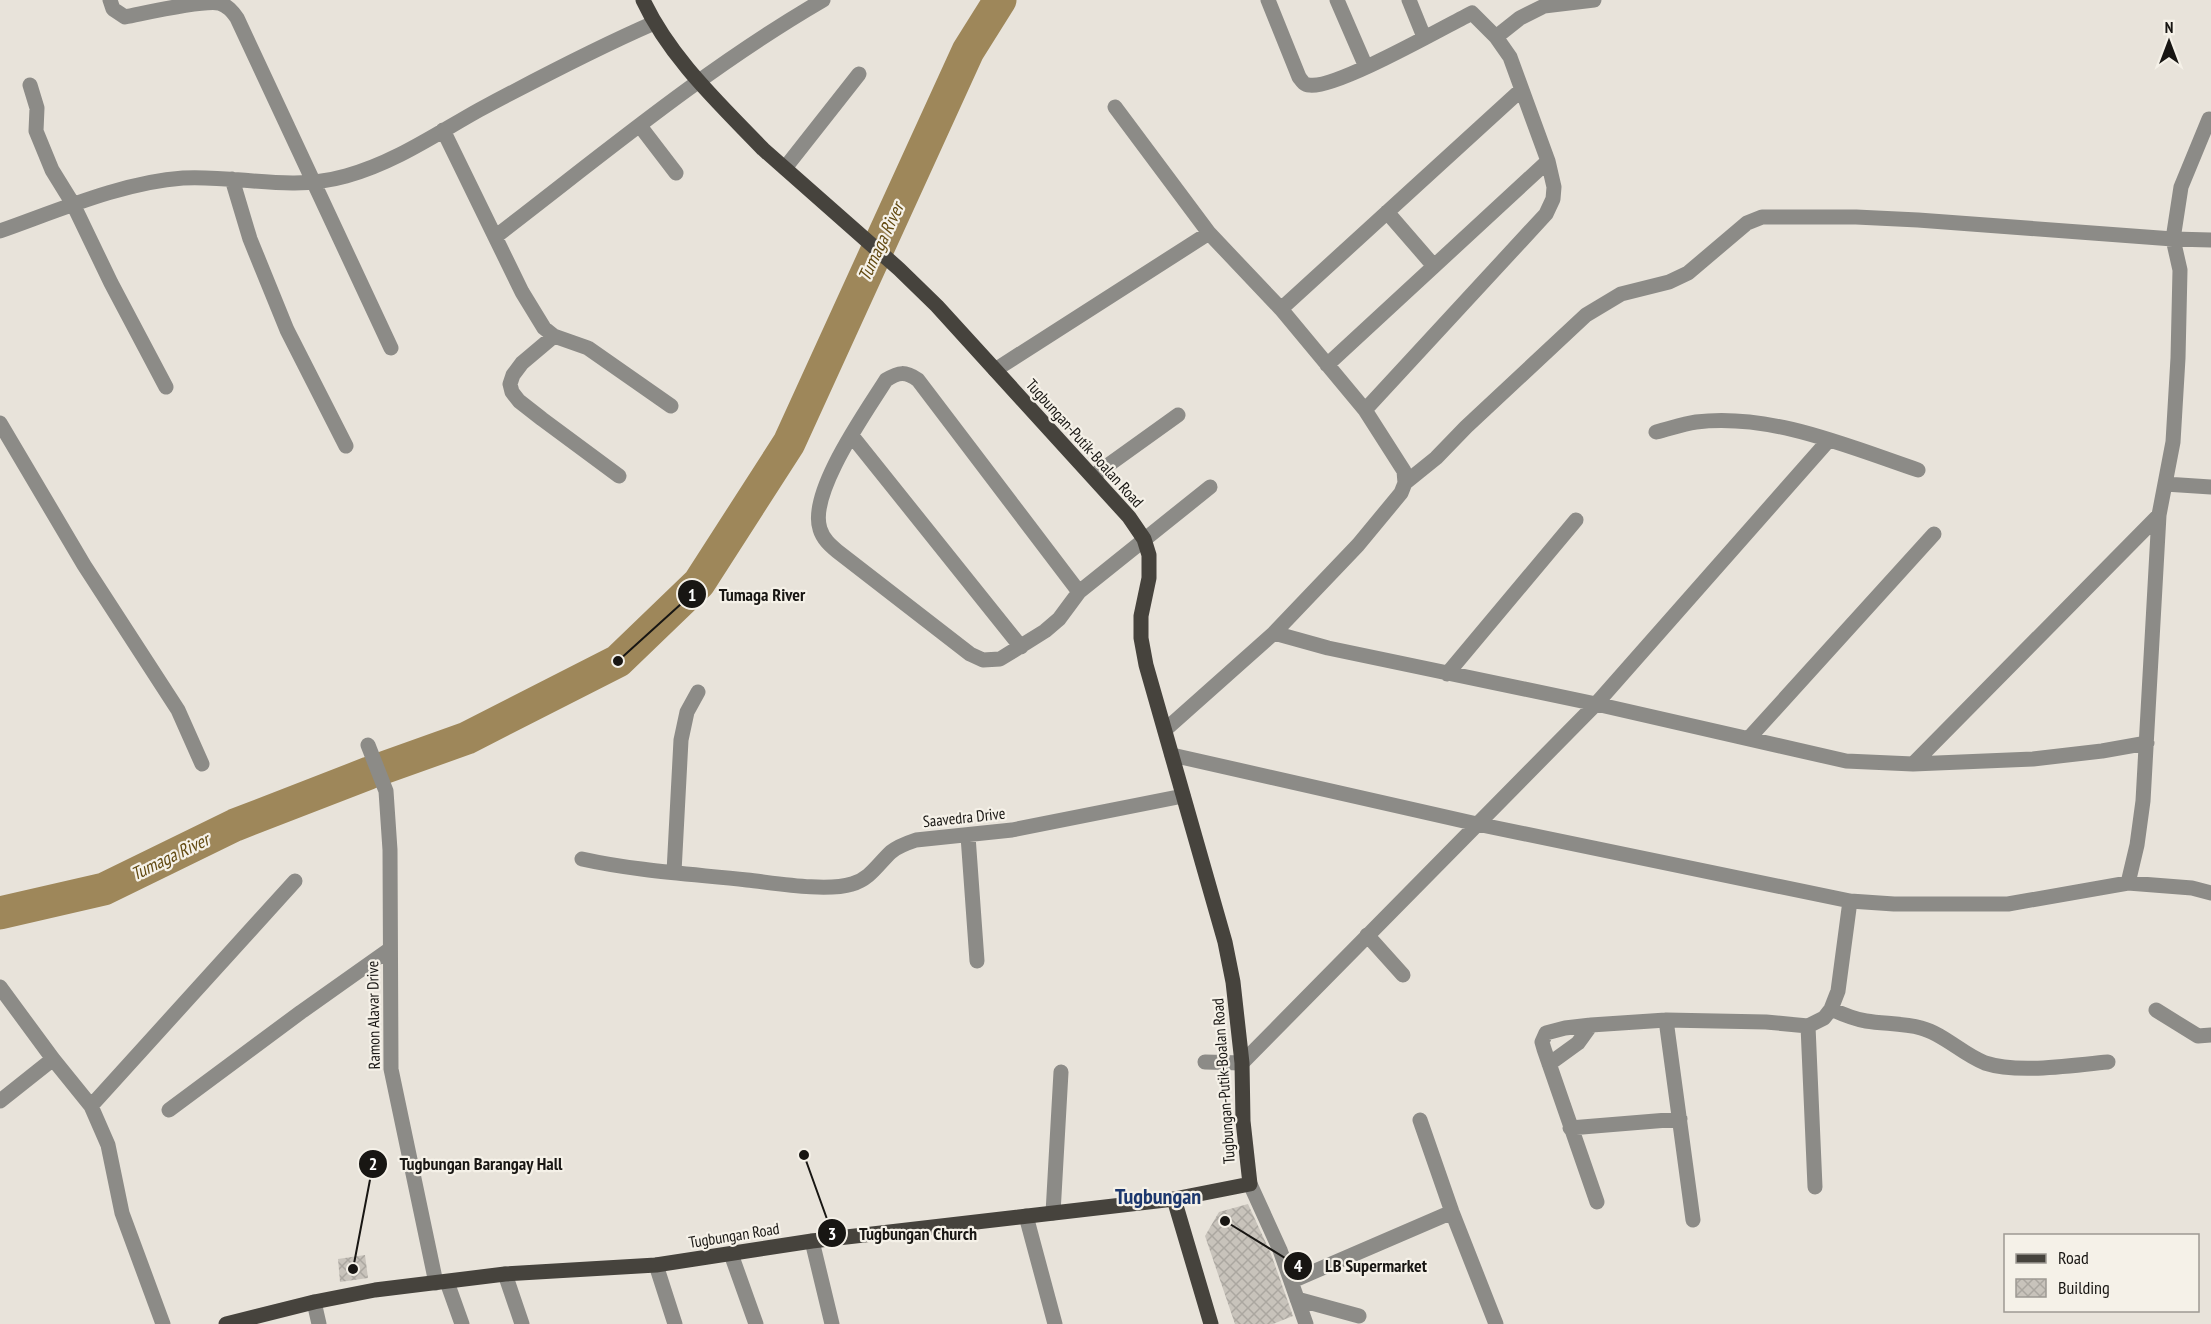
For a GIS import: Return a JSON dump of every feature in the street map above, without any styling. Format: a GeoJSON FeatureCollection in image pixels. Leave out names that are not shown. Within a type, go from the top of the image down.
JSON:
{"type":"FeatureCollection","features":[{"type":"Feature","properties":{"kind":"main road","name":"Tugbungan-Putik-Boalan Road"},"geometry":{"type":"LineString","coordinates":[[644,0],[654,23],[684,63],[763,149],[900,269],[1117,502],[1144,539],[1150,566],[1141,616],[1141,638],[1183,796],[1226,942],[1242,1063],[1243,1131],[1250,1184]]}},
{"type":"Feature","properties":{"kind":"main road","name":"Tugbungan Road"},"geometry":{"type":"LineString","coordinates":[[226,1324],[243,1322],[314,1302],[375,1290],[505,1274],[656,1265],[812,1241],[1174,1199],[1250,1184]]}},
{"type":"Feature","properties":{"kind":"main road"},"geometry":{"type":"LineString","coordinates":[[1174,1199],[1211,1324]]}},
{"type":"Feature","properties":{"kind":"street"},"geometry":{"type":"LineString","coordinates":[[110,0],[113,9],[125,17],[216,2],[228,7],[237,18],[391,348]]}},
{"type":"Feature","properties":{"kind":"street"},"geometry":{"type":"LineString","coordinates":[[495,237],[700,81],[795,16],[823,0]]}},
{"type":"Feature","properties":{"kind":"street"},"geometry":{"type":"LineString","coordinates":[[1268,0],[1299,77],[1304,84],[1311,86],[1366,67],[1424,37],[1469,6],[1510,57],[1548,161],[1554,187],[1553,199],[1546,214],[1365,410]]}},
{"type":"Feature","properties":{"kind":"street"},"geometry":{"type":"LineString","coordinates":[[1337,0],[1366,67]]}},
{"type":"Feature","properties":{"kind":"street"},"geometry":{"type":"LineString","coordinates":[[1408,0],[1424,37]]}},
{"type":"Feature","properties":{"kind":"street"},"geometry":{"type":"LineString","coordinates":[[1496,38],[1531,6],[1594,0]]}},
{"type":"Feature","properties":{"kind":"street"},"geometry":{"type":"LineString","coordinates":[[0,231],[73,204],[165,179],[315,183],[378,166],[567,64],[654,23]]}},
{"type":"Feature","properties":{"kind":"street"},"geometry":{"type":"LineString","coordinates":[[784,168],[859,74]]}},
{"type":"Feature","properties":{"kind":"street"},"geometry":{"type":"LineString","coordinates":[[30,85],[37,108],[36,131],[52,170],[73,204],[111,283],[166,387]]}},
{"type":"Feature","properties":{"kind":"street"},"geometry":{"type":"LineString","coordinates":[[1281,309],[1521,90]]}},
{"type":"Feature","properties":{"kind":"street"},"geometry":{"type":"LineString","coordinates":[[1115,107],[1209,232],[1281,309],[1365,410],[1404,471],[1405,483],[1401,493],[1358,545],[1274,633],[1165,730]]}},
{"type":"Feature","properties":{"kind":"street"},"geometry":{"type":"LineString","coordinates":[[2128,883],[2139,834],[2147,743],[2159,515],[2173,442],[2180,270],[2173,239],[2181,187],[2209,119]]}},
{"type":"Feature","properties":{"kind":"street"},"geometry":{"type":"LineString","coordinates":[[640,126],[676,173]]}},
{"type":"Feature","properties":{"kind":"street"},"geometry":{"type":"LineString","coordinates":[[443,130],[495,237],[544,328],[554,336],[588,348],[671,406]]}},
{"type":"Feature","properties":{"kind":"street"},"geometry":{"type":"LineString","coordinates":[[1327,365],[1548,161]]}},
{"type":"Feature","properties":{"kind":"street"},"geometry":{"type":"LineString","coordinates":[[231,179],[250,239],[287,330],[345,446]]}},
{"type":"Feature","properties":{"kind":"street"},"geometry":{"type":"LineString","coordinates":[[1387,212],[1433,265]]}},
{"type":"Feature","properties":{"kind":"street"},"geometry":{"type":"LineString","coordinates":[[1405,483],[1436,458],[1586,315],[1620,294],[1669,282],[1688,273],[1754,219],[1762,217],[1856,217],[2211,240]]}},
{"type":"Feature","properties":{"kind":"street"},"geometry":{"type":"LineString","coordinates":[[995,370],[1209,232]]}},
{"type":"Feature","properties":{"kind":"street"},"geometry":{"type":"LineString","coordinates":[[554,336],[522,363],[513,375],[510,384],[512,392],[519,401],[619,476]]}},
{"type":"Feature","properties":{"kind":"street"},"geometry":{"type":"LineString","coordinates":[[1079,592],[918,380],[908,373],[897,373],[886,380],[824,486],[818,507],[820,530],[825,540],[837,551],[970,654],[983,660],[1000,659],[1021,647],[1059,619],[1079,592],[1210,487]]}},
{"type":"Feature","properties":{"kind":"street"},"geometry":{"type":"LineString","coordinates":[[1093,476],[1178,415]]}},
{"type":"Feature","properties":{"kind":"street"},"geometry":{"type":"LineString","coordinates":[[1656,432],[1695,423],[1735,421],[1785,426],[1918,470]]}},
{"type":"Feature","properties":{"kind":"street"},"geometry":{"type":"LineString","coordinates":[[0,423],[84,564],[178,710],[202,764]]}},
{"type":"Feature","properties":{"kind":"street"},"geometry":{"type":"LineString","coordinates":[[852,436],[1021,647]]}},
{"type":"Feature","properties":{"kind":"street"},"geometry":{"type":"LineString","coordinates":[[1205,1062],[1242,1063],[1596,704],[1828,441]]}},
{"type":"Feature","properties":{"kind":"street"},"geometry":{"type":"LineString","coordinates":[[2165,484],[2211,487]]}},
{"type":"Feature","properties":{"kind":"street"},"geometry":{"type":"LineString","coordinates":[[1913,764],[2159,515]]}},
{"type":"Feature","properties":{"kind":"street"},"geometry":{"type":"LineString","coordinates":[[1447,674],[1576,520]]}},
{"type":"Feature","properties":{"kind":"street"},"geometry":{"type":"LineString","coordinates":[[1749,738],[1934,534]]}},
{"type":"Feature","properties":{"kind":"street"},"geometry":{"type":"LineString","coordinates":[[1274,633],[1328,648],[1596,704],[1846,761],[1913,764],[2034,759],[2147,743]]}},
{"type":"Feature","properties":{"kind":"street"},"geometry":{"type":"LineString","coordinates":[[675,872],[681,740],[687,712],[698,692]]}},
{"type":"Feature","properties":{"kind":"street","name":"Ramon Alavar Drive"},"geometry":{"type":"LineString","coordinates":[[368,745],[386,790],[390,850],[391,1069],[442,1283],[462,1324]]}},
{"type":"Feature","properties":{"kind":"street"},"geometry":{"type":"LineString","coordinates":[[1172,755],[1477,824],[1850,901],[1894,904],[2008,904],[2128,883],[2192,888],[2211,893]]}},
{"type":"Feature","properties":{"kind":"street","name":"Saavedra Drive"},"geometry":{"type":"LineString","coordinates":[[582,859],[611,865],[836,887],[853,884],[865,878],[892,852],[903,844],[916,840],[1012,830],[1183,796]]}},
{"type":"Feature","properties":{"kind":"street"},"geometry":{"type":"LineString","coordinates":[[968,836],[977,961]]}},
{"type":"Feature","properties":{"kind":"street"},"geometry":{"type":"LineString","coordinates":[[91,1106],[295,881]]}},
{"type":"Feature","properties":{"kind":"street"},"geometry":{"type":"LineString","coordinates":[[1597,1202],[1542,1042],[1546,1033],[1591,1025],[1666,1020],[1766,1022],[1808,1026],[1824,1017],[1831,1009],[1838,991],[1850,901]]}},
{"type":"Feature","properties":{"kind":"street"},"geometry":{"type":"LineString","coordinates":[[1367,935],[1403,975]]}},
{"type":"Feature","properties":{"kind":"street"},"geometry":{"type":"LineString","coordinates":[[169,1110],[390,949]]}},
{"type":"Feature","properties":{"kind":"street"},"geometry":{"type":"LineString","coordinates":[[0,987],[91,1106],[108,1145],[122,1213],[163,1324]]}},
{"type":"Feature","properties":{"kind":"street"},"geometry":{"type":"LineString","coordinates":[[1831,1009],[1865,1021],[1922,1028],[1983,1062],[2002,1067],[2044,1068],[2108,1062]]}},
{"type":"Feature","properties":{"kind":"street"},"geometry":{"type":"LineString","coordinates":[[2156,1010],[2198,1036],[2211,1035]]}},
{"type":"Feature","properties":{"kind":"street"},"geometry":{"type":"LineString","coordinates":[[1666,1020],[1693,1220]]}},
{"type":"Feature","properties":{"kind":"street"},"geometry":{"type":"LineString","coordinates":[[1549,1064],[1578,1043],[1591,1025]]}},
{"type":"Feature","properties":{"kind":"street"},"geometry":{"type":"LineString","coordinates":[[1808,1026],[1815,1187]]}},
{"type":"Feature","properties":{"kind":"street"},"geometry":{"type":"LineString","coordinates":[[0,1101],[53,1059]]}},
{"type":"Feature","properties":{"kind":"street"},"geometry":{"type":"LineString","coordinates":[[1053,1213],[1061,1072]]}},
{"type":"Feature","properties":{"kind":"street"},"geometry":{"type":"LineString","coordinates":[[1570,1128],[1680,1119]]}},
{"type":"Feature","properties":{"kind":"street"},"geometry":{"type":"LineString","coordinates":[[1420,1120],[1452,1212],[1496,1324]]}},
{"type":"Feature","properties":{"kind":"street"},"geometry":{"type":"LineString","coordinates":[[1250,1184],[1292,1281],[1306,1324]]}},
{"type":"Feature","properties":{"kind":"street"},"geometry":{"type":"LineString","coordinates":[[1292,1281],[1452,1212]]}},
{"type":"Feature","properties":{"kind":"street"},"geometry":{"type":"LineString","coordinates":[[1026,1216],[1055,1324]]}},
{"type":"Feature","properties":{"kind":"street"},"geometry":{"type":"LineString","coordinates":[[812,1241],[832,1324]]}},
{"type":"Feature","properties":{"kind":"street"},"geometry":{"type":"LineString","coordinates":[[731,1254],[756,1324]]}},
{"type":"Feature","properties":{"kind":"street"},"geometry":{"type":"LineString","coordinates":[[656,1265],[675,1324]]}},
{"type":"Feature","properties":{"kind":"street"},"geometry":{"type":"LineString","coordinates":[[505,1274],[522,1324]]}},
{"type":"Feature","properties":{"kind":"street"},"geometry":{"type":"LineString","coordinates":[[1297,1299],[1359,1316]]}},
{"type":"Feature","properties":{"kind":"street"},"geometry":{"type":"LineString","coordinates":[[314,1302],[319,1324]]}},
{"type":"Feature","properties":{"kind":"building"},"geometry":{"type":"Polygon","coordinates":[[[1248,1204],[1271,1254],[1293,1316],[1273,1324],[1235,1324],[1205,1236],[1219,1212],[1248,1204]]]}},
{"type":"Feature","properties":{"kind":"building"},"geometry":{"type":"Polygon","coordinates":[[[365,1255],[368,1278],[340,1282],[338,1259],[365,1255]]]}},
{"type":"Feature","properties":{"kind":"waterway","name":"Tumaga River"},"geometry":{"type":"LineString","coordinates":[[0,913],[104,889],[235,825],[467,738],[618,661],[699,583],[789,443],[968,51],[1000,0]]}},
{"type":"Feature","properties":{"kind":"place","name":"Tumaga River"},"geometry":{"type":"Point","coordinates":[618,661]}},
{"type":"Feature","properties":{"kind":"place","name":"Tugbungan Church"},"geometry":{"type":"Point","coordinates":[804,1155]}},
{"type":"Feature","properties":{"kind":"place","name":"LB Supermarket"},"geometry":{"type":"Point","coordinates":[1225,1221]}},
{"type":"Feature","properties":{"kind":"place","name":"Tugbungan Barangay Hall"},"geometry":{"type":"Point","coordinates":[353,1269]}},
{"type":"Feature","properties":{"kind":"district","name":"Tugbungan"},"geometry":{"type":"Point","coordinates":[1158,1196]}}]}
